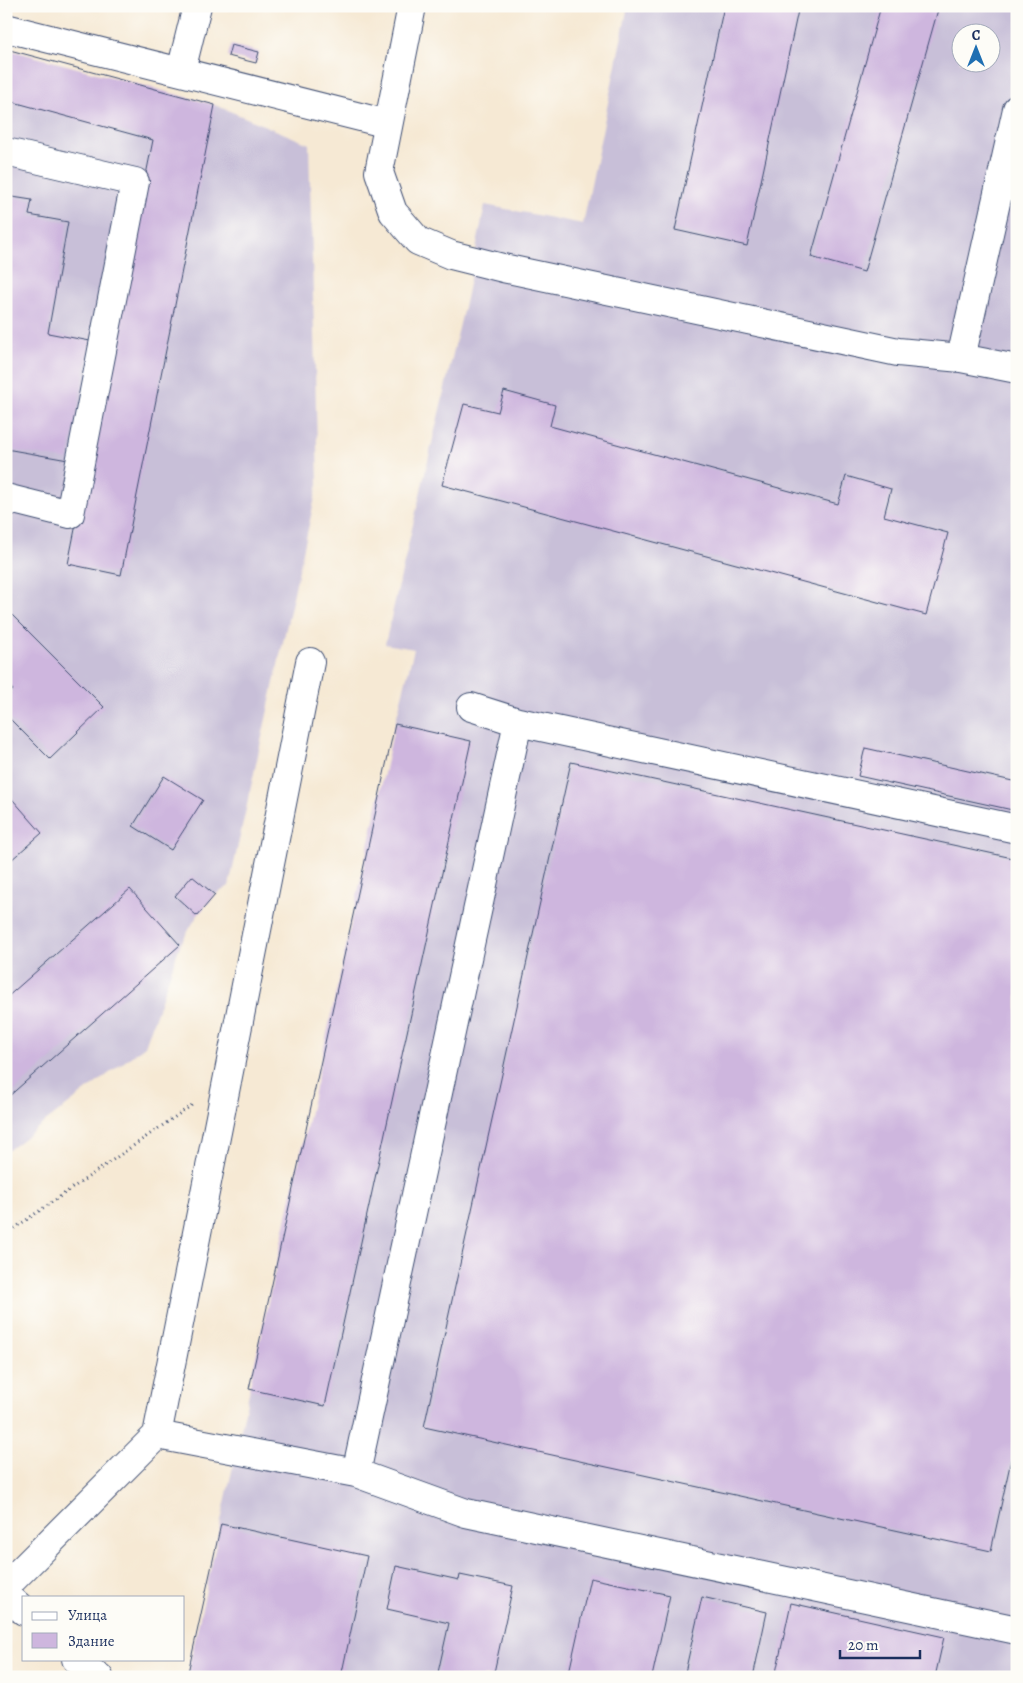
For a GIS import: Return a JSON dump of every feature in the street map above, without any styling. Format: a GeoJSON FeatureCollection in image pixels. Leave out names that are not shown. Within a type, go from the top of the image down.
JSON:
{"type":"FeatureCollection","features":[{"type":"Feature","properties":{"kind":"street"},"geometry":{"type":"LineString","coordinates":[[181,72],[197,6]]}},
{"type":"Feature","properties":{"kind":"street"},"geometry":{"type":"LineString","coordinates":[[412,6],[379,172],[393,212],[418,241],[451,255],[503,268],[898,352],[961,358],[1017,369]]}},
{"type":"Feature","properties":{"kind":"street"},"geometry":{"type":"LineString","coordinates":[[6,28],[388,124]]}},
{"type":"Feature","properties":{"kind":"street"},"geometry":{"type":"LineString","coordinates":[[961,358],[1017,110]]}},
{"type":"Feature","properties":{"kind":"street"},"geometry":{"type":"LineString","coordinates":[[6,152],[135,182],[70,514],[6,498]]}},
{"type":"Feature","properties":{"kind":"street"},"geometry":{"type":"LineString","coordinates":[[6,1586],[157,1435],[310,662]]}},
{"type":"Feature","properties":{"kind":"street"},"geometry":{"type":"LineString","coordinates":[[471,707],[518,722],[1017,830]]}},
{"type":"Feature","properties":{"kind":"street"},"geometry":{"type":"LineString","coordinates":[[356,1473],[518,722]]}},
{"type":"Feature","properties":{"kind":"street"},"geometry":{"type":"LineString","coordinates":[[157,1435],[356,1473],[466,1514],[1017,1630]]}},
{"type":"Feature","properties":{"kind":"street"},"geometry":{"type":"LineString","coordinates":[[6,1595],[22,1609]]}},
{"type":"Feature","properties":{"kind":"street"},"geometry":{"type":"LineString","coordinates":[[77,1660],[99,1677]]}},
{"type":"Feature","properties":{"kind":"path"},"geometry":{"type":"LineString","coordinates":[[6,1234],[227,1080]]}},
{"type":"Feature","properties":{"kind":"shaded area"},"geometry":{"type":"Polygon","coordinates":[[[628,6],[1017,6],[1017,1677],[187,1677],[395,724],[414,649],[385,644],[467,294],[485,205],[583,224],[628,6]]]}},
{"type":"Feature","properties":{"kind":"shaded area"},"geometry":{"type":"Polygon","coordinates":[[[6,49],[215,105],[309,144],[318,484],[229,886],[215,895],[197,916],[180,945],[145,1046],[6,1152],[6,49]]]}},
{"type":"Feature","properties":{"kind":"building"},"geometry":{"type":"Polygon","coordinates":[[[724,6],[799,6],[747,246],[675,230],[724,6]]]}},
{"type":"Feature","properties":{"kind":"building"},"geometry":{"type":"Polygon","coordinates":[[[881,6],[939,6],[864,272],[811,257],[881,6]]]}},
{"type":"Feature","properties":{"kind":"building"},"geometry":{"type":"Polygon","coordinates":[[[231,45],[259,52],[256,63],[228,56],[231,45]]]}},
{"type":"Feature","properties":{"kind":"building"},"geometry":{"type":"Polygon","coordinates":[[[6,49],[215,105],[121,575],[68,564],[153,140],[6,100],[6,49]]]}},
{"type":"Feature","properties":{"kind":"building"},"geometry":{"type":"Polygon","coordinates":[[[6,196],[32,200],[29,215],[68,222],[48,333],[90,341],[68,460],[6,449],[6,196]]]}},
{"type":"Feature","properties":{"kind":"building"},"geometry":{"type":"Polygon","coordinates":[[[504,391],[555,405],[550,426],[838,504],[846,476],[891,489],[884,516],[948,533],[926,615],[442,485],[464,404],[498,412],[504,391]]]}},
{"type":"Feature","properties":{"kind":"building"},"geometry":{"type":"Polygon","coordinates":[[[6,609],[104,707],[50,759],[6,715],[6,697],[13,690],[6,682],[6,609]]]}},
{"type":"Feature","properties":{"kind":"building"},"geometry":{"type":"Polygon","coordinates":[[[395,724],[471,741],[325,1406],[249,1389],[395,724]]]}},
{"type":"Feature","properties":{"kind":"building"},"geometry":{"type":"Polygon","coordinates":[[[865,748],[1017,782],[1017,811],[858,776],[865,748]]]}},
{"type":"Feature","properties":{"kind":"building"},"geometry":{"type":"Polygon","coordinates":[[[571,762],[1017,859],[1017,1433],[991,1551],[424,1427],[571,762]]]}},
{"type":"Feature","properties":{"kind":"building"},"geometry":{"type":"Polygon","coordinates":[[[164,776],[203,800],[171,850],[133,826],[164,776]]]}},
{"type":"Feature","properties":{"kind":"building"},"geometry":{"type":"Polygon","coordinates":[[[6,792],[42,833],[10,861],[6,857],[6,792]]]}},
{"type":"Feature","properties":{"kind":"building"},"geometry":{"type":"Polygon","coordinates":[[[192,876],[215,895],[197,916],[175,896],[192,876]]]}},
{"type":"Feature","properties":{"kind":"building"},"geometry":{"type":"Polygon","coordinates":[[[130,889],[180,945],[7,1098],[6,998],[130,889]]]}},
{"type":"Feature","properties":{"kind":"building"},"geometry":{"type":"Polygon","coordinates":[[[221,1524],[367,1556],[341,1677],[187,1677],[221,1524]]]}},
{"type":"Feature","properties":{"kind":"building"},"geometry":{"type":"Polygon","coordinates":[[[396,1566],[459,1580],[460,1575],[513,1586],[493,1677],[437,1677],[449,1623],[387,1609],[396,1566]]]}},
{"type":"Feature","properties":{"kind":"building"},"geometry":{"type":"Polygon","coordinates":[[[590,1578],[670,1595],[652,1677],[568,1677],[590,1578]]]}},
{"type":"Feature","properties":{"kind":"building"},"geometry":{"type":"Polygon","coordinates":[[[702,1597],[767,1612],[753,1677],[684,1677],[702,1597]]]}},
{"type":"Feature","properties":{"kind":"building"},"geometry":{"type":"Polygon","coordinates":[[[791,1603],[944,1637],[935,1677],[775,1677],[791,1603]]]}}]}
